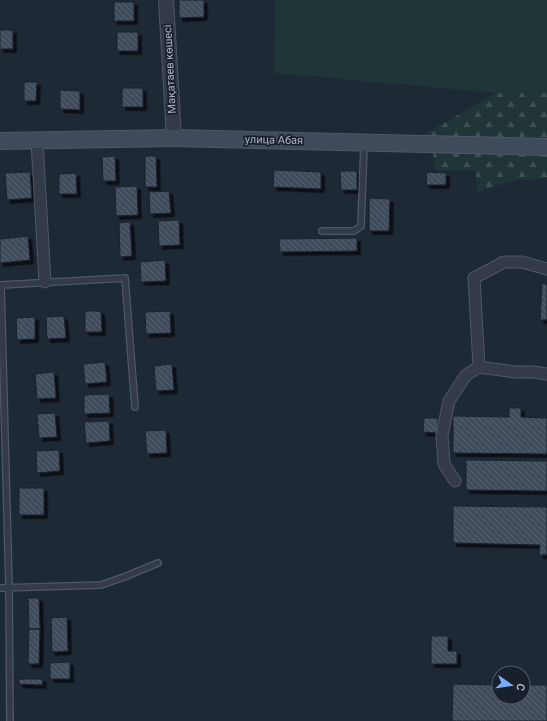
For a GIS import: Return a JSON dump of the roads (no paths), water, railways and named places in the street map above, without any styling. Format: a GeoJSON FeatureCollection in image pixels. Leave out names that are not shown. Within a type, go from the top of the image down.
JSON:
{"type":"FeatureCollection","features":[{"type":"Feature","properties":{"kind":"main road","name":"улица Абая"},"geometry":{"type":"LineString","coordinates":[[0,141],[174,138],[547,147]]}},
{"type":"Feature","properties":{"kind":"street","name":"Мақатаев көшесі"},"geometry":{"type":"LineString","coordinates":[[166,0],[174,138]]}},
{"type":"Feature","properties":{"kind":"street"},"geometry":{"type":"LineString","coordinates":[[36,141],[45,282]]}},
{"type":"Feature","properties":{"kind":"street"},"geometry":{"type":"LineString","coordinates":[[479,367],[474,278],[504,262],[522,262],[547,269]]}},
{"type":"Feature","properties":{"kind":"street"},"geometry":{"type":"LineString","coordinates":[[455,481],[444,464],[442,435],[449,401],[466,375],[479,367],[515,372],[547,374]]}},
{"type":"Feature","properties":{"kind":"lane"},"geometry":{"type":"LineString","coordinates":[[322,231],[354,231],[361,226],[364,142]]}},
{"type":"Feature","properties":{"kind":"lane"},"geometry":{"type":"LineString","coordinates":[[10,721],[9,588],[1,285],[125,278],[135,407]]}},
{"type":"Feature","properties":{"kind":"lane"},"geometry":{"type":"LineString","coordinates":[[0,588],[101,585],[158,563]]}}]}
